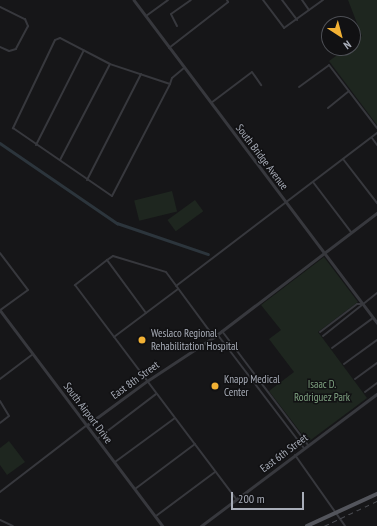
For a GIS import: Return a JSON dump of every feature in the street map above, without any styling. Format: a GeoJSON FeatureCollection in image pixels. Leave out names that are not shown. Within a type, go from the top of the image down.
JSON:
{"type":"FeatureCollection","features":[{"type":"Feature","properties":{"kind":"main road"},"geometry":{"type":"LineString","coordinates":[[307,526],[377,494]]}},
{"type":"Feature","properties":{"kind":"street","name":"South Bridge Avenue"},"geometry":{"type":"LineString","coordinates":[[134,0],[377,323]]}},
{"type":"Feature","properties":{"kind":"street"},"geometry":{"type":"LineString","coordinates":[[146,16],[168,0]]}},
{"type":"Feature","properties":{"kind":"street"},"geometry":{"type":"LineString","coordinates":[[177,26],[171,14],[191,0]]}},
{"type":"Feature","properties":{"kind":"street"},"geometry":{"type":"LineString","coordinates":[[262,0],[284,28],[322,1]]}},
{"type":"Feature","properties":{"kind":"street"},"geometry":{"type":"LineString","coordinates":[[282,0],[297,20]]}},
{"type":"Feature","properties":{"kind":"street"},"geometry":{"type":"LineString","coordinates":[[302,0],[309,10]]}},
{"type":"Feature","properties":{"kind":"street"},"geometry":{"type":"LineString","coordinates":[[169,48],[228,1]]}},
{"type":"Feature","properties":{"kind":"street"},"geometry":{"type":"LineString","coordinates":[[0,7],[25,19],[28,26],[16,49],[9,51],[0,46]]}},
{"type":"Feature","properties":{"kind":"street"},"geometry":{"type":"LineString","coordinates":[[170,84],[110,64],[60,38],[55,40],[13,128],[112,196],[170,84],[172,78],[184,68]]}},
{"type":"Feature","properties":{"kind":"street"},"geometry":{"type":"LineString","coordinates":[[36,145],[84,50]]}},
{"type":"Feature","properties":{"kind":"street"},"geometry":{"type":"LineString","coordinates":[[60,161],[110,64]]}},
{"type":"Feature","properties":{"kind":"street"},"geometry":{"type":"LineString","coordinates":[[299,86],[329,65],[377,128]]}},
{"type":"Feature","properties":{"kind":"street"},"geometry":{"type":"LineString","coordinates":[[211,103],[252,72],[261,85]]}},
{"type":"Feature","properties":{"kind":"street"},"geometry":{"type":"LineString","coordinates":[[87,180],[141,74]]}},
{"type":"Feature","properties":{"kind":"street"},"geometry":{"type":"LineString","coordinates":[[328,108],[349,92]]}},
{"type":"Feature","properties":{"kind":"street"},"geometry":{"type":"LineString","coordinates":[[176,286],[377,133]]}},
{"type":"Feature","properties":{"kind":"street"},"geometry":{"type":"LineString","coordinates":[[372,138],[377,145]]}},
{"type":"Feature","properties":{"kind":"street"},"geometry":{"type":"LineString","coordinates":[[343,159],[377,203]]}},
{"type":"Feature","properties":{"kind":"street"},"geometry":{"type":"LineString","coordinates":[[313,182],[351,232]]}},
{"type":"Feature","properties":{"kind":"street","name":"East 8th Street"},"geometry":{"type":"LineString","coordinates":[[0,492],[147,381],[214,337],[377,213]]}},
{"type":"Feature","properties":{"kind":"street"},"geometry":{"type":"LineString","coordinates":[[0,253],[28,290],[0,310]]}},
{"type":"Feature","properties":{"kind":"street"},"geometry":{"type":"LineString","coordinates":[[214,337],[166,272],[113,256],[90,272],[75,285],[236,500]]}},
{"type":"Feature","properties":{"kind":"street"},"geometry":{"type":"LineString","coordinates":[[107,260],[146,313]]}},
{"type":"Feature","properties":{"kind":"street"},"geometry":{"type":"LineString","coordinates":[[114,337],[178,289]]}},
{"type":"Feature","properties":{"kind":"street"},"geometry":{"type":"LineString","coordinates":[[323,336],[361,308],[363,304],[377,293]]}},
{"type":"Feature","properties":{"kind":"street"},"geometry":{"type":"LineString","coordinates":[[320,332],[357,304],[363,304]]}},
{"type":"Feature","properties":{"kind":"street","name":"South Airport Drive"},"geometry":{"type":"LineString","coordinates":[[0,310],[163,526]]}},
{"type":"Feature","properties":{"kind":"street"},"geometry":{"type":"LineString","coordinates":[[332,348],[373,318]]}},
{"type":"Feature","properties":{"kind":"street"},"geometry":{"type":"LineString","coordinates":[[222,331],[308,445]]}},
{"type":"Feature","properties":{"kind":"street"},"geometry":{"type":"LineString","coordinates":[[217,334],[304,448]]}},
{"type":"Feature","properties":{"kind":"street"},"geometry":{"type":"LineString","coordinates":[[344,364],[377,340]]}},
{"type":"Feature","properties":{"kind":"street"},"geometry":{"type":"LineString","coordinates":[[0,379],[33,354]]}},
{"type":"Feature","properties":{"kind":"street"},"geometry":{"type":"LineString","coordinates":[[355,379],[377,363]]}},
{"type":"Feature","properties":{"kind":"street"},"geometry":{"type":"LineString","coordinates":[[365,392],[377,383]]}},
{"type":"Feature","properties":{"kind":"street"},"geometry":{"type":"LineString","coordinates":[[97,439],[156,394]]}},
{"type":"Feature","properties":{"kind":"street","name":"East 6th Street"},"geometry":{"type":"LineString","coordinates":[[201,526],[377,394]]}},
{"type":"Feature","properties":{"kind":"street"},"geometry":{"type":"LineString","coordinates":[[0,401],[9,416],[0,423]]}},
{"type":"Feature","properties":{"kind":"street"},"geometry":{"type":"LineString","coordinates":[[115,462],[174,418]]}},
{"type":"Feature","properties":{"kind":"street"},"geometry":{"type":"LineString","coordinates":[[135,489],[194,444]]}},
{"type":"Feature","properties":{"kind":"street"},"geometry":{"type":"LineString","coordinates":[[295,455],[345,526]]}},
{"type":"Feature","properties":{"kind":"street"},"geometry":{"type":"LineString","coordinates":[[156,516],[215,472]]}},
{"type":"Feature","properties":{"kind":"street"},"geometry":{"type":"LineString","coordinates":[[0,520],[12,526]]}},
{"type":"Feature","properties":{"kind":"green space"},"geometry":{"type":"Polygon","coordinates":[[[348,0],[377,0],[377,125],[329,61],[336,56],[361,56],[361,16],[354,16],[348,0]]]}},
{"type":"Feature","properties":{"kind":"green space"},"geometry":{"type":"Polygon","coordinates":[[[172,191],[177,211],[139,221],[134,200],[172,191]]]}},
{"type":"Feature","properties":{"kind":"green space"},"geometry":{"type":"Polygon","coordinates":[[[195,200],[203,211],[176,231],[167,220],[195,200]]]}},
{"type":"Feature","properties":{"kind":"green space","name":"Isaac D. Rodriguez Park"},"geometry":{"type":"Polygon","coordinates":[[[324,257],[358,302],[318,332],[367,398],[308,442],[269,391],[294,372],[269,339],[281,330],[261,305],[324,257]]]}},
{"type":"Feature","properties":{"kind":"green space"},"geometry":{"type":"Polygon","coordinates":[[[9,441],[25,462],[7,475],[0,465],[0,448],[9,441]]]}},
{"type":"Feature","properties":{"kind":"waterway"},"geometry":{"type":"LineString","coordinates":[[0,143],[117,223],[208,254]]}},
{"type":"Feature","properties":{"kind":"railway"},"geometry":{"type":"LineString","coordinates":[[324,526],[377,501]]}},
{"type":"Feature","properties":{"kind":"place","name":"Weslaco Regional Rehabilitation Hospital"},"geometry":{"type":"Point","coordinates":[142,340]}},
{"type":"Feature","properties":{"kind":"place","name":"Knapp Medical Center"},"geometry":{"type":"Point","coordinates":[215,386]}}]}
